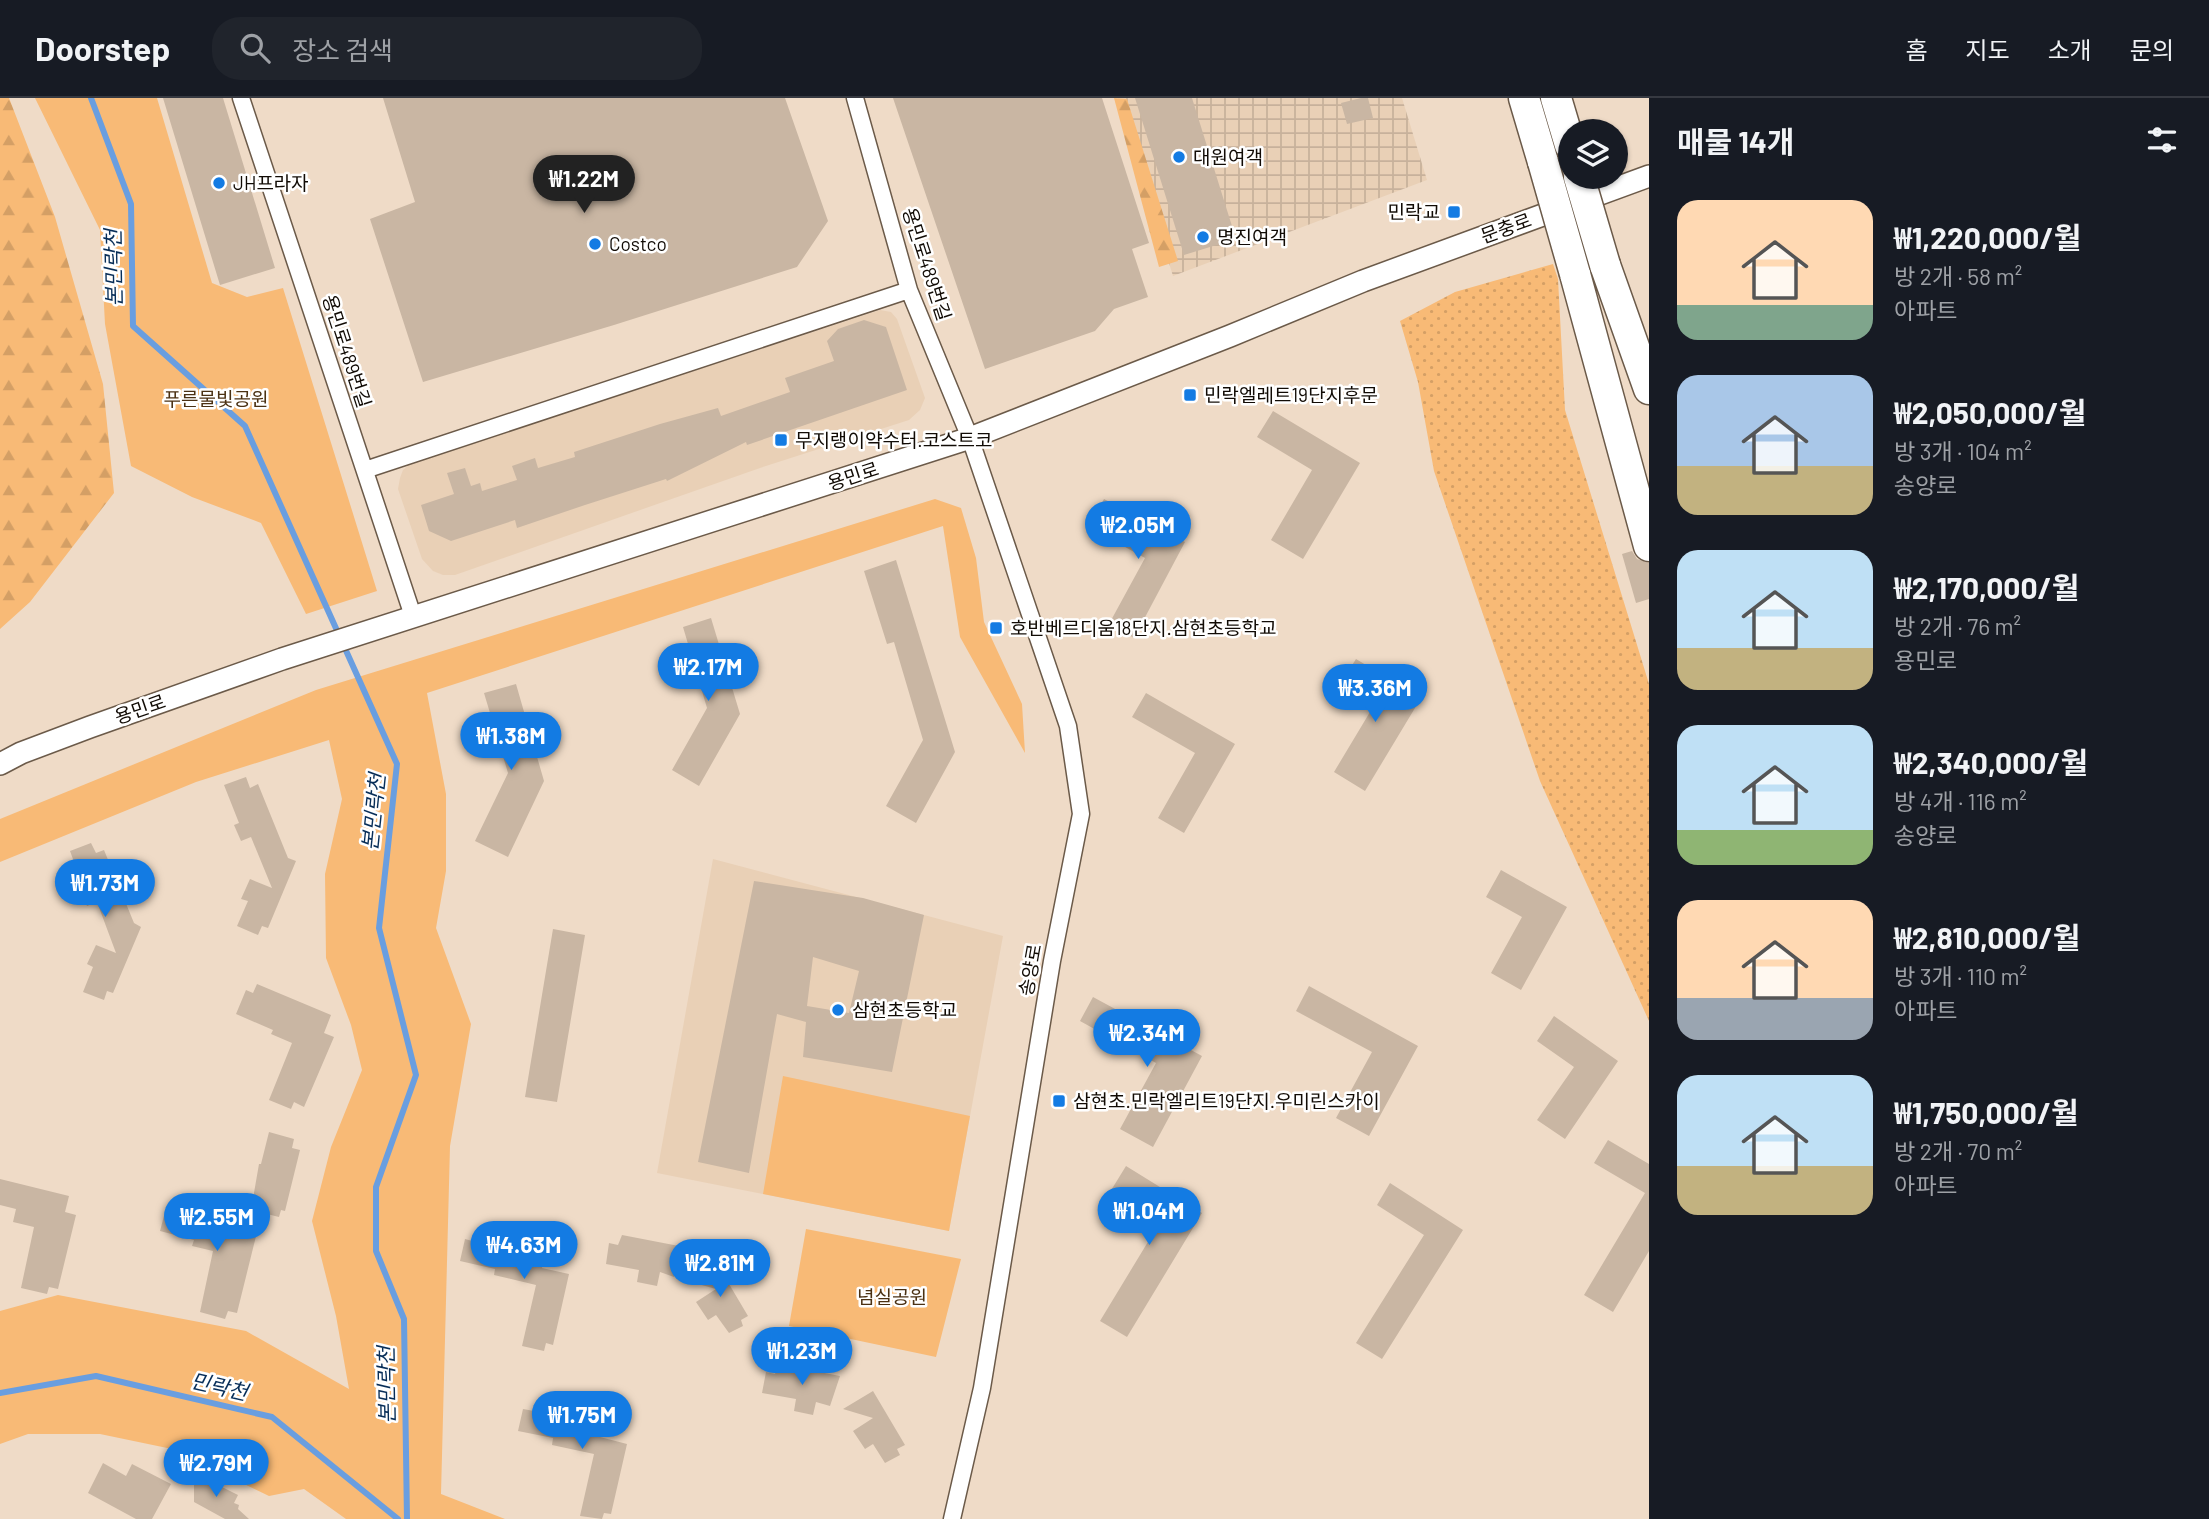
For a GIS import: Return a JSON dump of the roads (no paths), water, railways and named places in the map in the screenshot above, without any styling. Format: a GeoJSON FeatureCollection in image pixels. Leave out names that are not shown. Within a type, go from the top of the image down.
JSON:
{"type":"FeatureCollection","features":[{"type":"Feature","properties":{"kind":"highway"},"geometry":{"type":"LineString","coordinates":[[1524,98],[1649,546]]}},
{"type":"Feature","properties":{"kind":"highway"},"geometry":{"type":"LineString","coordinates":[[1556,98],[1562,119]]}},
{"type":"Feature","properties":{"kind":"highway"},"geometry":{"type":"LineString","coordinates":[[1583,189],[1605,265],[1649,389]]}},
{"type":"Feature","properties":{"kind":"street","name":"용민로489번길"},"geometry":{"type":"LineString","coordinates":[[241,98],[413,616]]}},
{"type":"Feature","properties":{"kind":"street","name":"용민로489번길"},"geometry":{"type":"LineString","coordinates":[[855,98],[909,289],[971,439]]}},
{"type":"Feature","properties":{"kind":"street","name":"문충로"},"geometry":{"type":"LineString","coordinates":[[1363,281],[1649,176]]}},
{"type":"Feature","properties":{"kind":"street","name":"용민로"},"geometry":{"type":"LineString","coordinates":[[0,764],[21,753],[90,727],[282,659],[971,439],[1363,281]]}},
{"type":"Feature","properties":{"kind":"street"},"geometry":{"type":"LineString","coordinates":[[365,470],[909,289]]}},
{"type":"Feature","properties":{"kind":"street","name":"송양로"},"geometry":{"type":"LineString","coordinates":[[952,1519],[978,1409],[1052,961],[1081,814],[1068,726],[971,439]]}},
{"type":"Feature","properties":{"kind":"waterway","name":"본민락천"},"geometry":{"type":"LineString","coordinates":[[91,98],[131,204],[133,326],[245,426],[397,764],[379,928],[416,1075],[376,1187],[376,1251],[404,1319],[407,1519]]}},
{"type":"Feature","properties":{"kind":"waterway","name":"민락천"},"geometry":{"type":"LineString","coordinates":[[0,1393],[96,1376],[272,1417],[398,1519]]}},
{"type":"Feature","properties":{"kind":"place","name":"대원여객"},"geometry":{"type":"Point","coordinates":[1179,157]}},
{"type":"Feature","properties":{"kind":"place","name":"JH프라자"},"geometry":{"type":"Point","coordinates":[219,183]}},
{"type":"Feature","properties":{"kind":"place","name":"민락교"},"geometry":{"type":"Point","coordinates":[1454,212]}},
{"type":"Feature","properties":{"kind":"place","name":"명진여객"},"geometry":{"type":"Point","coordinates":[1203,237]}},
{"type":"Feature","properties":{"kind":"place","name":"Costco"},"geometry":{"type":"Point","coordinates":[595,244]}},
{"type":"Feature","properties":{"kind":"place","name":"민락엘레트19단지후문"},"geometry":{"type":"Point","coordinates":[1190,395]}},
{"type":"Feature","properties":{"kind":"place","name":"무지랭이약수터.코스트코"},"geometry":{"type":"Point","coordinates":[781,440]}},
{"type":"Feature","properties":{"kind":"place","name":"호반베르디움18단지.삼현초등학교"},"geometry":{"type":"Point","coordinates":[996,628]}},
{"type":"Feature","properties":{"kind":"place","name":"삼현초등학교"},"geometry":{"type":"Point","coordinates":[838,1010]}},
{"type":"Feature","properties":{"kind":"place","name":"삼현초.민락엘리트19단지.우미린스카이"},"geometry":{"type":"Point","coordinates":[1059,1101]}},
{"type":"Feature","properties":{"kind":"park label","name":"푸른물빛공원"},"geometry":{"type":"Point","coordinates":[216,399]}},
{"type":"Feature","properties":{"kind":"park label","name":"념실공원"},"geometry":{"type":"Point","coordinates":[892,1297]}}]}
